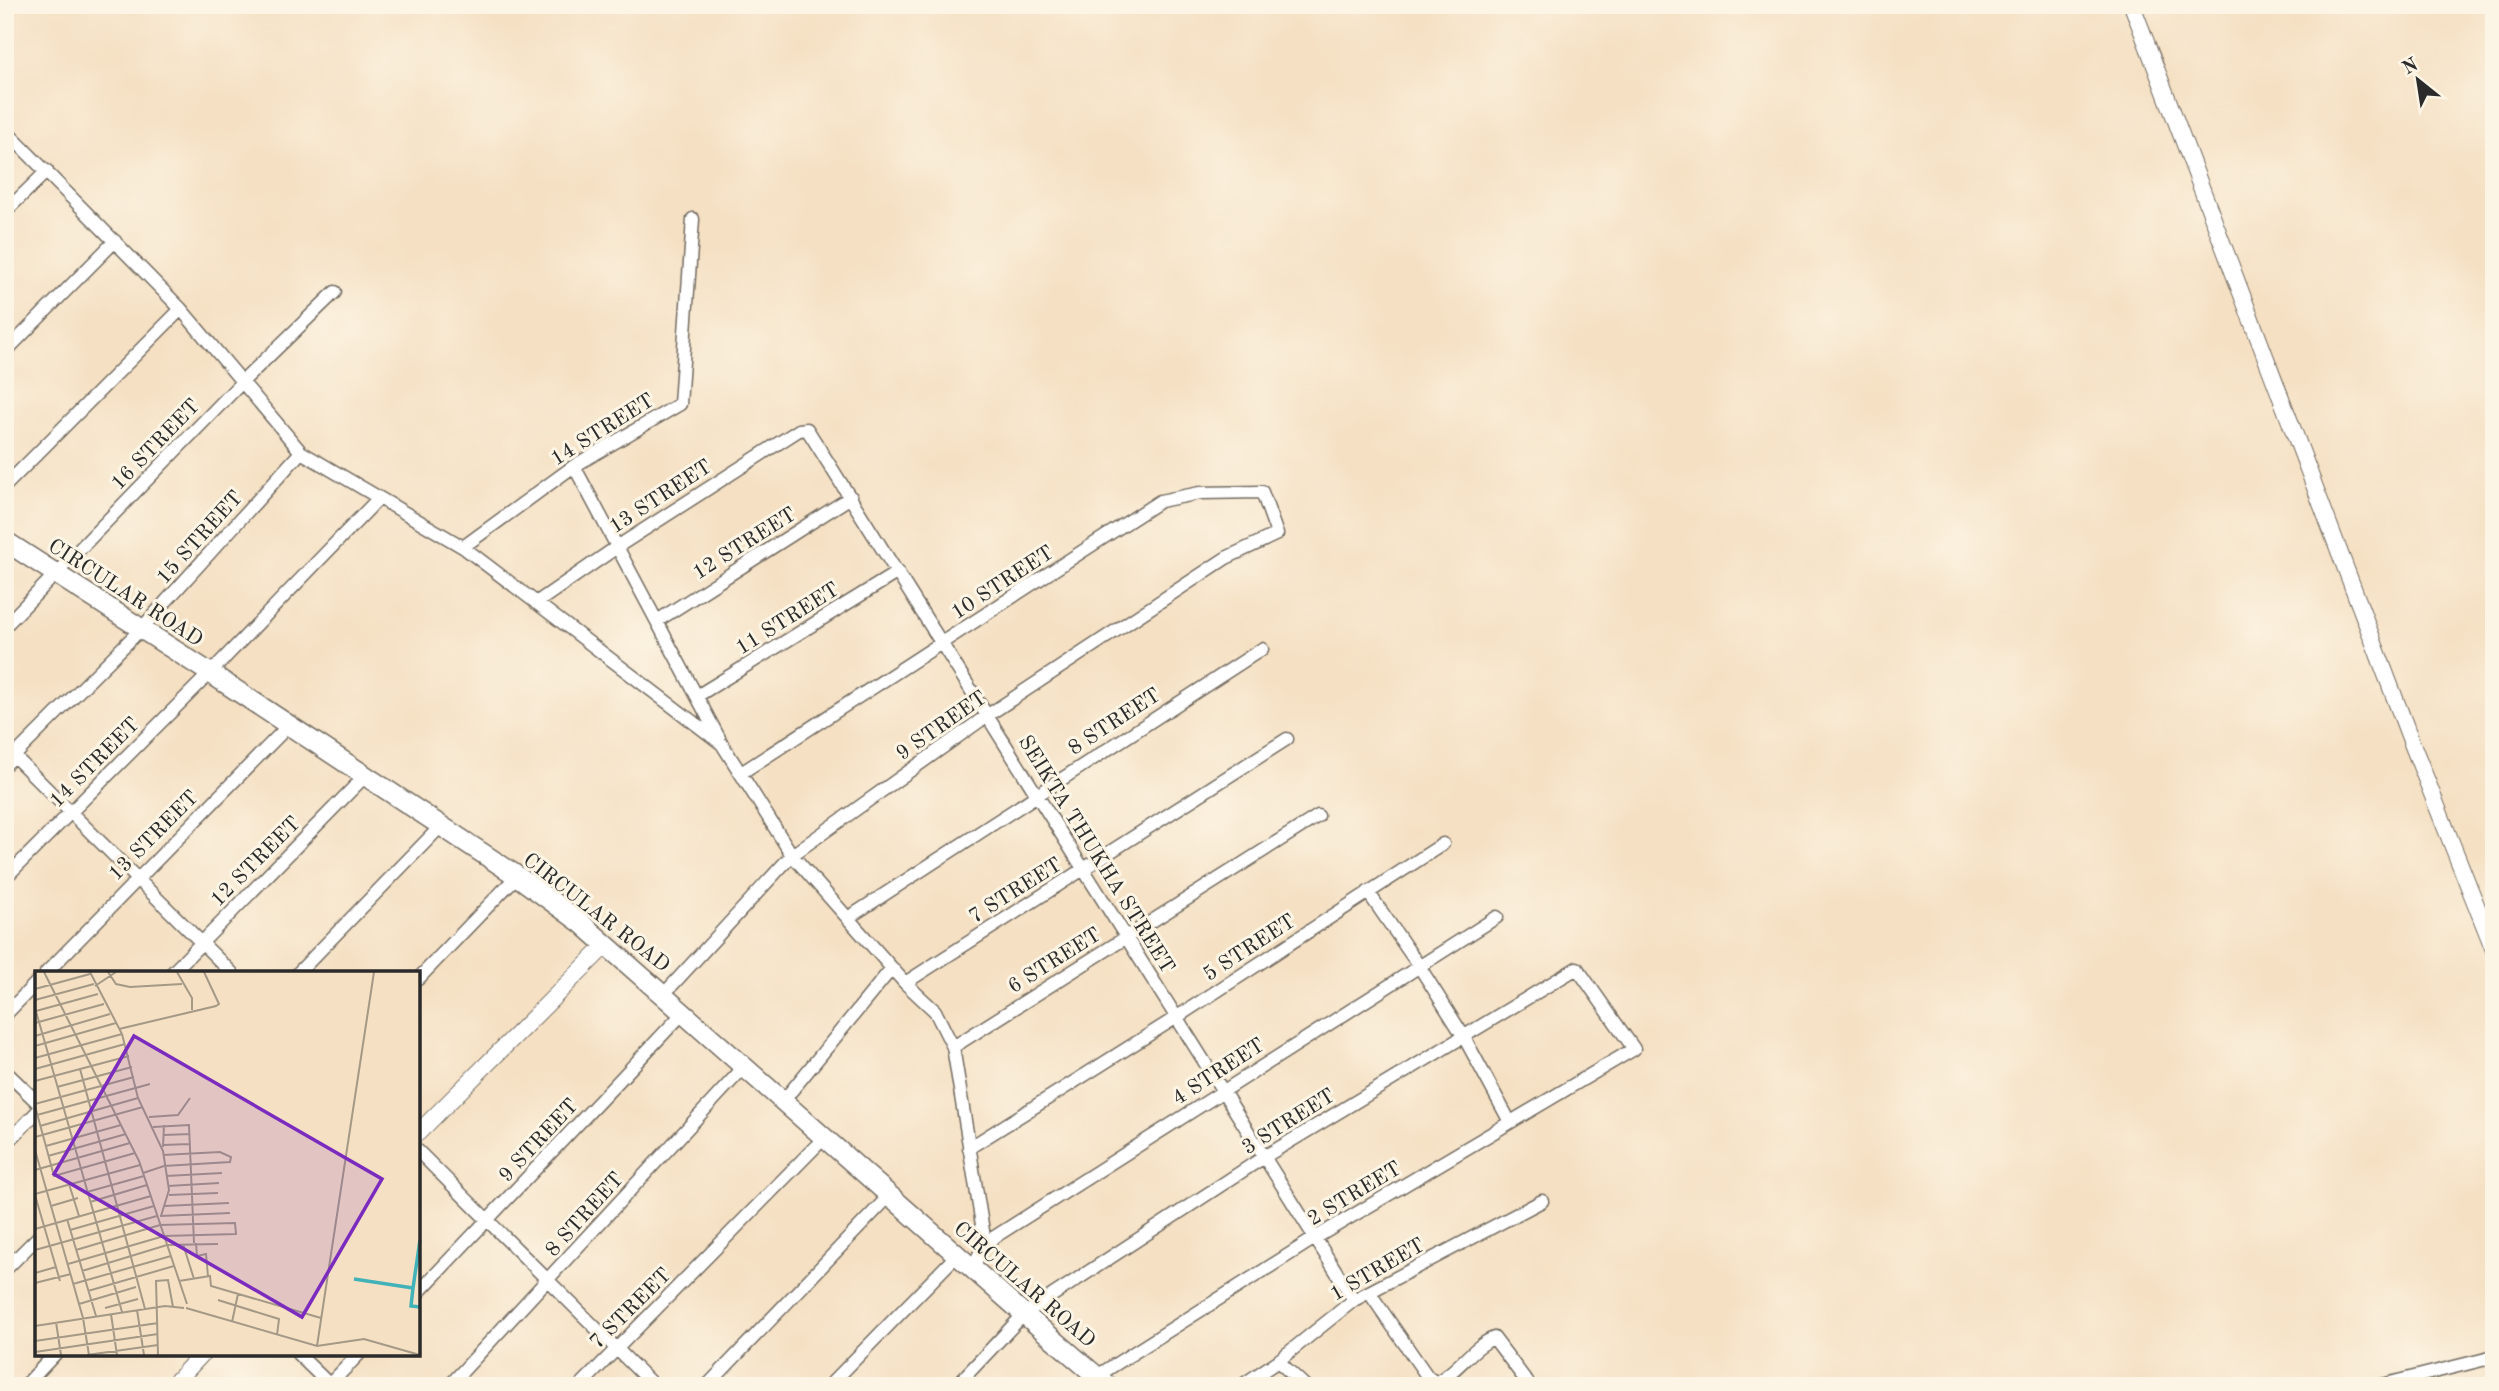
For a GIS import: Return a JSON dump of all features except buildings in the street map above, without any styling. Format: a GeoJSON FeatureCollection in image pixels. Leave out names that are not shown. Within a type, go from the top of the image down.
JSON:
{"type":"FeatureCollection","features":[{"type":"Feature","properties":{"kind":"main road","name":"CIRCULAR ROAD"},"geometry":{"type":"LineString","coordinates":[[5,541],[517,876],[580,922],[891,1194],[1097,1382]]}},
{"type":"Feature","properties":{"kind":"street"},"geometry":{"type":"LineString","coordinates":[[2132,5],[2408,733],[2494,950]]}},
{"type":"Feature","properties":{"kind":"street"},"geometry":{"type":"LineString","coordinates":[[5,130],[181,309],[301,452],[463,547],[722,744]]}},
{"type":"Feature","properties":{"kind":"street"},"geometry":{"type":"LineString","coordinates":[[5,212],[47,171]]}},
{"type":"Feature","properties":{"kind":"street","name":"14 STREET"},"geometry":{"type":"LineString","coordinates":[[463,547],[574,466],[680,404],[693,219]]}},
{"type":"Feature","properties":{"kind":"street"},"geometry":{"type":"LineString","coordinates":[[5,352],[115,241]]}},
{"type":"Feature","properties":{"kind":"street","name":"16 STREET"},"geometry":{"type":"LineString","coordinates":[[5,626],[242,382],[335,292]]}},
{"type":"Feature","properties":{"kind":"street"},"geometry":{"type":"LineString","coordinates":[[5,486],[181,309]]}},
{"type":"Feature","properties":{"kind":"street","name":"SEIKTA THUKHA STREET"},"geometry":{"type":"LineString","coordinates":[[807,429],[1354,1300]]}},
{"type":"Feature","properties":{"kind":"street","name":"13 STREET"},"geometry":{"type":"LineString","coordinates":[[536,603],[617,547],[799,430],[807,429]]}},
{"type":"Feature","properties":{"kind":"street","name":"15 STREET"},"geometry":{"type":"LineString","coordinates":[[8,756],[141,629],[301,452]]}},
{"type":"Feature","properties":{"kind":"street"},"geometry":{"type":"LineString","coordinates":[[574,466],[722,744],[792,855],[905,983],[935,1011],[953,1047],[985,1243],[972,1269]]}},
{"type":"Feature","properties":{"kind":"street","name":"10 STREET"},"geometry":{"type":"LineString","coordinates":[[741,773],[1160,501],[1200,493],[1262,492],[1278,534]]}},
{"type":"Feature","properties":{"kind":"street","name":"12 STREET"},"geometry":{"type":"LineString","coordinates":[[657,621],[851,497]]}},
{"type":"Feature","properties":{"kind":"street","name":"14 STREET"},"geometry":{"type":"LineString","coordinates":[[5,878],[210,673],[379,498]]}},
{"type":"Feature","properties":{"kind":"street","name":"9 STREET"},"geometry":{"type":"LineString","coordinates":[[664,994],[792,855],[988,715],[1226,558],[1278,534]]}},
{"type":"Feature","properties":{"kind":"street","name":"11 STREET"},"geometry":{"type":"LineString","coordinates":[[697,696],[898,572]]}},
{"type":"Feature","properties":{"kind":"street","name":"8 STREET"},"geometry":{"type":"LineString","coordinates":[[848,918],[1262,649]]}},
{"type":"Feature","properties":{"kind":"street","name":"13 STREET"},"geometry":{"type":"LineString","coordinates":[[48,971],[137,877],[289,725]]}},
{"type":"Feature","properties":{"kind":"street","name":"7 STREET"},"geometry":{"type":"LineString","coordinates":[[905,983],[1287,739]]}},
{"type":"Feature","properties":{"kind":"street"},"geometry":{"type":"LineString","coordinates":[[8,756],[72,811],[230,971]]}},
{"type":"Feature","properties":{"kind":"street","name":"12 STREET"},"geometry":{"type":"LineString","coordinates":[[174,971],[365,776]]}},
{"type":"Feature","properties":{"kind":"street","name":"6 STREET"},"geometry":{"type":"LineString","coordinates":[[953,1047],[1318,816]]}},
{"type":"Feature","properties":{"kind":"street"},"geometry":{"type":"LineString","coordinates":[[300,971],[441,826]]}},
{"type":"Feature","properties":{"kind":"street","name":"5 STREET"},"geometry":{"type":"LineString","coordinates":[[969,1148],[1443,844]]}},
{"type":"Feature","properties":{"kind":"street"},"geometry":{"type":"LineString","coordinates":[[420,977],[517,876]]}},
{"type":"Feature","properties":{"kind":"street"},"geometry":{"type":"LineString","coordinates":[[1368,892],[1464,1037],[1510,1122]]}},
{"type":"Feature","properties":{"kind":"street","name":"4 STREET"},"geometry":{"type":"LineString","coordinates":[[985,1243],[1497,917]]}},
{"type":"Feature","properties":{"kind":"street"},"geometry":{"type":"LineString","coordinates":[[420,1131],[606,945]]}},
{"type":"Feature","properties":{"kind":"street"},"geometry":{"type":"LineString","coordinates":[[784,1100],[892,968]]}},
{"type":"Feature","properties":{"kind":"street","name":"3 STREET"},"geometry":{"type":"LineString","coordinates":[[1024,1314],[1264,1157],[1577,968],[1634,1049]]}},
{"type":"Feature","properties":{"kind":"street"},"geometry":{"type":"LineString","coordinates":[[5,1015],[35,984]]}},
{"type":"Feature","properties":{"kind":"street","name":"9 STREET"},"geometry":{"type":"LineString","coordinates":[[420,1291],[684,1012]]}},
{"type":"Feature","properties":{"kind":"street","name":"2 STREET"},"geometry":{"type":"LineString","coordinates":[[1097,1382],[1315,1238],[1634,1049]]}},
{"type":"Feature","properties":{"kind":"street","name":"8 STREET"},"geometry":{"type":"LineString","coordinates":[[449,1386],[549,1281],[745,1066]]}},
{"type":"Feature","properties":{"kind":"street"},"geometry":{"type":"LineString","coordinates":[[5,1071],[35,1100]]}},
{"type":"Feature","properties":{"kind":"street"},"geometry":{"type":"LineString","coordinates":[[5,1145],[35,1114]]}},
{"type":"Feature","properties":{"kind":"street","name":"7 STREET"},"geometry":{"type":"LineString","coordinates":[[580,1386],[825,1137]]}},
{"type":"Feature","properties":{"kind":"street"},"geometry":{"type":"LineString","coordinates":[[420,1153],[654,1386]]}},
{"type":"Feature","properties":{"kind":"street"},"geometry":{"type":"LineString","coordinates":[[707,1386],[891,1194]]}},
{"type":"Feature","properties":{"kind":"street","name":"1 STREET"},"geometry":{"type":"LineString","coordinates":[[1241,1386],[1278,1361],[1354,1300],[1542,1201]]}},
{"type":"Feature","properties":{"kind":"street"},"geometry":{"type":"LineString","coordinates":[[5,1270],[35,1240]]}},
{"type":"Feature","properties":{"kind":"street"},"geometry":{"type":"LineString","coordinates":[[829,1386],[957,1255]]}},
{"type":"Feature","properties":{"kind":"street"},"geometry":{"type":"LineString","coordinates":[[1369,1292],[1427,1376],[1435,1383],[1447,1378],[1485,1341],[1494,1338],[1530,1386]]}},
{"type":"Feature","properties":{"kind":"street"},"geometry":{"type":"LineString","coordinates":[[956,1386],[1024,1314]]}},
{"type":"Feature","properties":{"kind":"street"},"geometry":{"type":"LineString","coordinates":[[25,1386],[53,1356]]}},
{"type":"Feature","properties":{"kind":"street"},"geometry":{"type":"LineString","coordinates":[[172,1386],[200,1356]]}},
{"type":"Feature","properties":{"kind":"street"},"geometry":{"type":"LineString","coordinates":[[300,1356],[330,1385],[357,1356]]}},
{"type":"Feature","properties":{"kind":"street"},"geometry":{"type":"LineString","coordinates":[[2378,1386],[2494,1356]]}},
{"type":"Feature","properties":{"kind":"street"},"geometry":{"type":"LineString","coordinates":[[1278,1361],[1305,1386]]}}]}
